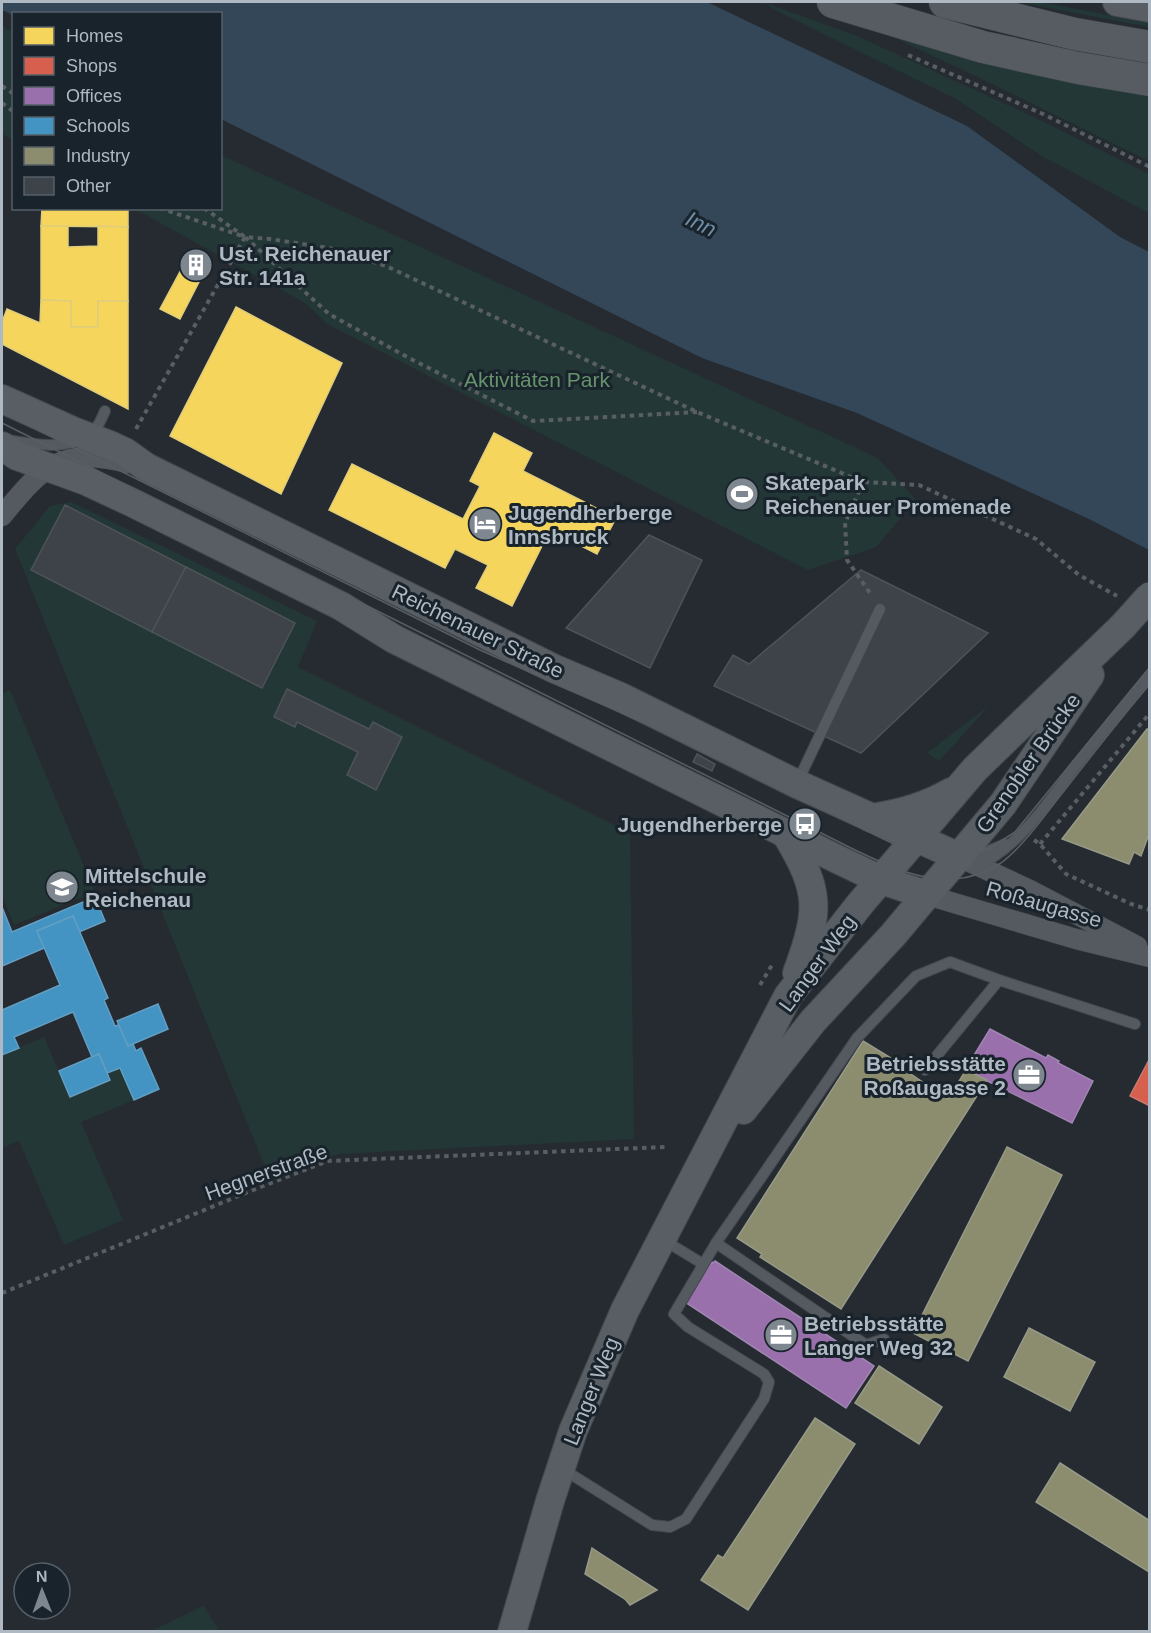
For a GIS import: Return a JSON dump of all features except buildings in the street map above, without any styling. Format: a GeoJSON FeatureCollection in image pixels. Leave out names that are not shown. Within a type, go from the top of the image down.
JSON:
{"type":"FeatureCollection","features":[{"type":"Feature","properties":{"kind":"main road"},"geometry":{"type":"LineString","coordinates":[[833,2],[983,47],[1078,68],[1149,80]]}},
{"type":"Feature","properties":{"kind":"main road"},"geometry":{"type":"LineString","coordinates":[[945,2],[1075,34],[1149,47]]}},
{"type":"Feature","properties":{"kind":"street"},"geometry":{"type":"LineString","coordinates":[[1117,2],[1149,8]]}},
{"type":"Feature","properties":{"kind":"street","name":"Reichenauer Straße"},"geometry":{"type":"LineString","coordinates":[[2,399],[125,452],[146,467],[490,638],[621,697],[797,784],[916,838],[954,874]]}},
{"type":"Feature","properties":{"kind":"street"},"geometry":{"type":"LineString","coordinates":[[6,447],[22,474],[21,493]]}},
{"type":"Feature","properties":{"kind":"street","name":"Reichenauer Straße"},"geometry":{"type":"LineString","coordinates":[[6,447],[143,508],[341,606],[394,639],[881,880],[954,874]]}},
{"type":"Feature","properties":{"kind":"street"},"geometry":{"type":"LineString","coordinates":[[2,516],[39,474],[56,463],[90,456],[146,467]]}},
{"type":"Feature","properties":{"kind":"street","name":"Grenobler Brücke"},"geometry":{"type":"LineString","coordinates":[[916,838],[975,769],[1123,626],[1149,596]]}},
{"type":"Feature","properties":{"kind":"street","name":"Grenobler Brücke"},"geometry":{"type":"LineString","coordinates":[[954,874],[1123,626]]}},
{"type":"Feature","properties":{"kind":"street"},"geometry":{"type":"LineString","coordinates":[[871,818],[925,805],[958,788]]}},
{"type":"Feature","properties":{"kind":"street"},"geometry":{"type":"LineString","coordinates":[[786,834],[806,869],[814,895],[813,919],[808,944],[789,996]]}},
{"type":"Feature","properties":{"kind":"street","name":"Langer Weg"},"geometry":{"type":"LineString","coordinates":[[512,1632],[573,1431],[625,1310],[789,996],[916,838]]}},
{"type":"Feature","properties":{"kind":"street","name":"Roßaugasse"},"geometry":{"type":"LineString","coordinates":[[954,874],[1076,939],[1149,955]]}},
{"type":"Feature","properties":{"kind":"street","name":"Roßaugasse"},"geometry":{"type":"LineString","coordinates":[[954,874],[1030,890],[1149,955]]}},
{"type":"Feature","properties":{"kind":"street","name":"Langer Weg"},"geometry":{"type":"LineString","coordinates":[[701,1163],[813,1021],[954,874]]}},
{"type":"Feature","properties":{"kind":"lane"},"geometry":{"type":"LineString","coordinates":[[6,447],[30,443],[56,445],[72,442],[94,430],[105,411]]}},
{"type":"Feature","properties":{"kind":"lane"},"geometry":{"type":"LineString","coordinates":[[797,784],[880,609]]}},
{"type":"Feature","properties":{"kind":"lane"},"geometry":{"type":"LineString","coordinates":[[954,874],[993,859],[1023,833],[1149,675]]}},
{"type":"Feature","properties":{"kind":"lane"},"geometry":{"type":"LineString","coordinates":[[954,874],[976,856],[1007,844],[1023,833]]}},
{"type":"Feature","properties":{"kind":"lane"},"geometry":{"type":"LineString","coordinates":[[561,1468],[652,1525],[670,1527],[686,1519],[764,1398],[769,1382],[764,1374],[688,1327],[674,1314],[716,1243],[857,1038],[916,976],[950,962],[1135,1024]]}},
{"type":"Feature","properties":{"kind":"lane"},"geometry":{"type":"LineString","coordinates":[[925,1070],[999,980]]}},
{"type":"Feature","properties":{"kind":"lane"},"geometry":{"type":"LineString","coordinates":[[662,1239],[704,1264]]}},
{"type":"Feature","properties":{"kind":"lane"},"geometry":{"type":"LineString","coordinates":[[716,1243],[866,1345],[884,1339]]}},
{"type":"Feature","properties":{"kind":"path"},"geometry":{"type":"LineString","coordinates":[[898,51],[1043,114],[1149,167]]}},
{"type":"Feature","properties":{"kind":"path"},"geometry":{"type":"LineString","coordinates":[[166,210],[245,237],[329,248],[386,266],[698,412],[863,482],[919,485],[1036,539],[1079,575],[1119,597]]}},
{"type":"Feature","properties":{"kind":"path"},"geometry":{"type":"LineString","coordinates":[[207,210],[245,237],[328,314],[532,420],[698,412]]}},
{"type":"Feature","properties":{"kind":"path"},"geometry":{"type":"LineString","coordinates":[[135,429],[245,237]]}},
{"type":"Feature","properties":{"kind":"path"},"geometry":{"type":"LineString","coordinates":[[863,482],[845,523],[847,560],[880,609]]}},
{"type":"Feature","properties":{"kind":"path"},"geometry":{"type":"LineString","coordinates":[[1149,713],[1040,844],[1066,874],[1149,910]]}},
{"type":"Feature","properties":{"kind":"path","name":"Hegnerstraße"},"geometry":{"type":"LineString","coordinates":[[2,1293],[328,1161],[665,1147]]}},
{"type":"Feature","properties":{"kind":"green space"},"geometry":{"type":"Polygon","coordinates":[[[763,2],[857,36],[1036,118],[1149,174],[1149,213],[1040,155],[956,99],[763,2]]]}},
{"type":"Feature","properties":{"kind":"green space"},"geometry":{"type":"Polygon","coordinates":[[[1018,2],[1041,2],[1149,23],[1149,27],[1018,2]]]}},
{"type":"Feature","properties":{"kind":"green space"},"geometry":{"type":"Polygon","coordinates":[[[2,26],[12,32],[12,139],[2,134],[2,26]]]}},
{"type":"Feature","properties":{"kind":"green space"},"geometry":{"type":"Polygon","coordinates":[[[895,34],[1149,93],[1149,161],[893,37],[895,34]]]}},
{"type":"Feature","properties":{"kind":"green space","name":"Aktivitäten Park"},"geometry":{"type":"Polygon","coordinates":[[[222,155],[878,458],[916,500],[876,547],[808,570],[327,324],[305,303],[137,210],[222,210],[222,155]]]}},
{"type":"Feature","properties":{"kind":"green space"},"geometry":{"type":"Polygon","coordinates":[[[71,502],[317,621],[298,667],[630,833],[634,1139],[340,1154],[275,1175],[267,1172],[15,549],[50,506],[71,502]]]}},
{"type":"Feature","properties":{"kind":"green space"},"geometry":{"type":"Polygon","coordinates":[[[10,690],[95,892],[14,925],[2,895],[2,694],[10,690]]]}},
{"type":"Feature","properties":{"kind":"green space"},"geometry":{"type":"Polygon","coordinates":[[[990,705],[939,761],[927,753],[990,705]]]}},
{"type":"Feature","properties":{"kind":"green space"},"geometry":{"type":"Polygon","coordinates":[[[44,1037],[70,1097],[110,1080],[107,1073],[120,1068],[134,1100],[81,1122],[123,1220],[64,1245],[19,1141],[2,1148],[2,1055],[44,1037]]]}},
{"type":"Feature","properties":{"kind":"green space"},"geometry":{"type":"Polygon","coordinates":[[[203,1606],[219,1631],[151,1631],[203,1606]]]}},
{"type":"Feature","properties":{"kind":"water","name":"Inn"},"geometry":{"type":"Polygon","coordinates":[[[2,2],[707,2],[967,126],[1120,237],[1149,252],[1149,550],[1089,519],[857,413],[702,358],[222,119],[222,12],[12,12],[12,15],[2,10],[2,2]]]}},
{"type":"Feature","properties":{"kind":"tram line"},"geometry":{"type":"LineString","coordinates":[[2,412],[480,650],[653,727],[900,847],[929,857],[959,857],[973,854],[990,848],[1015,832],[1150,667]]}},
{"type":"Feature","properties":{"kind":"tram line"},"geometry":{"type":"LineString","coordinates":[[2,423],[855,850],[915,875],[941,879],[960,878],[979,874],[1010,856],[1150,684]]}},
{"type":"Feature","properties":{"kind":"place","name":"Ust. Reichenauer Str. 141a"},"geometry":{"type":"Point","coordinates":[196,265]}},
{"type":"Feature","properties":{"kind":"place","name":"Skatepark Reichenauer Promenade"},"geometry":{"type":"Point","coordinates":[742,494]}},
{"type":"Feature","properties":{"kind":"place","name":"Jugendherberge Innsbruck"},"geometry":{"type":"Point","coordinates":[485,524]}},
{"type":"Feature","properties":{"kind":"place","name":"Jugendherberge"},"geometry":{"type":"Point","coordinates":[805,824]}},
{"type":"Feature","properties":{"kind":"place","name":"Mittelschule Reichenau"},"geometry":{"type":"Point","coordinates":[62,887]}},
{"type":"Feature","properties":{"kind":"place","name":"Betriebsstätte Roßaugasse 2"},"geometry":{"type":"Point","coordinates":[1029,1075]}},
{"type":"Feature","properties":{"kind":"place","name":"Betriebsstätte Langer Weg 32"},"geometry":{"type":"Point","coordinates":[781,1335]}}]}
